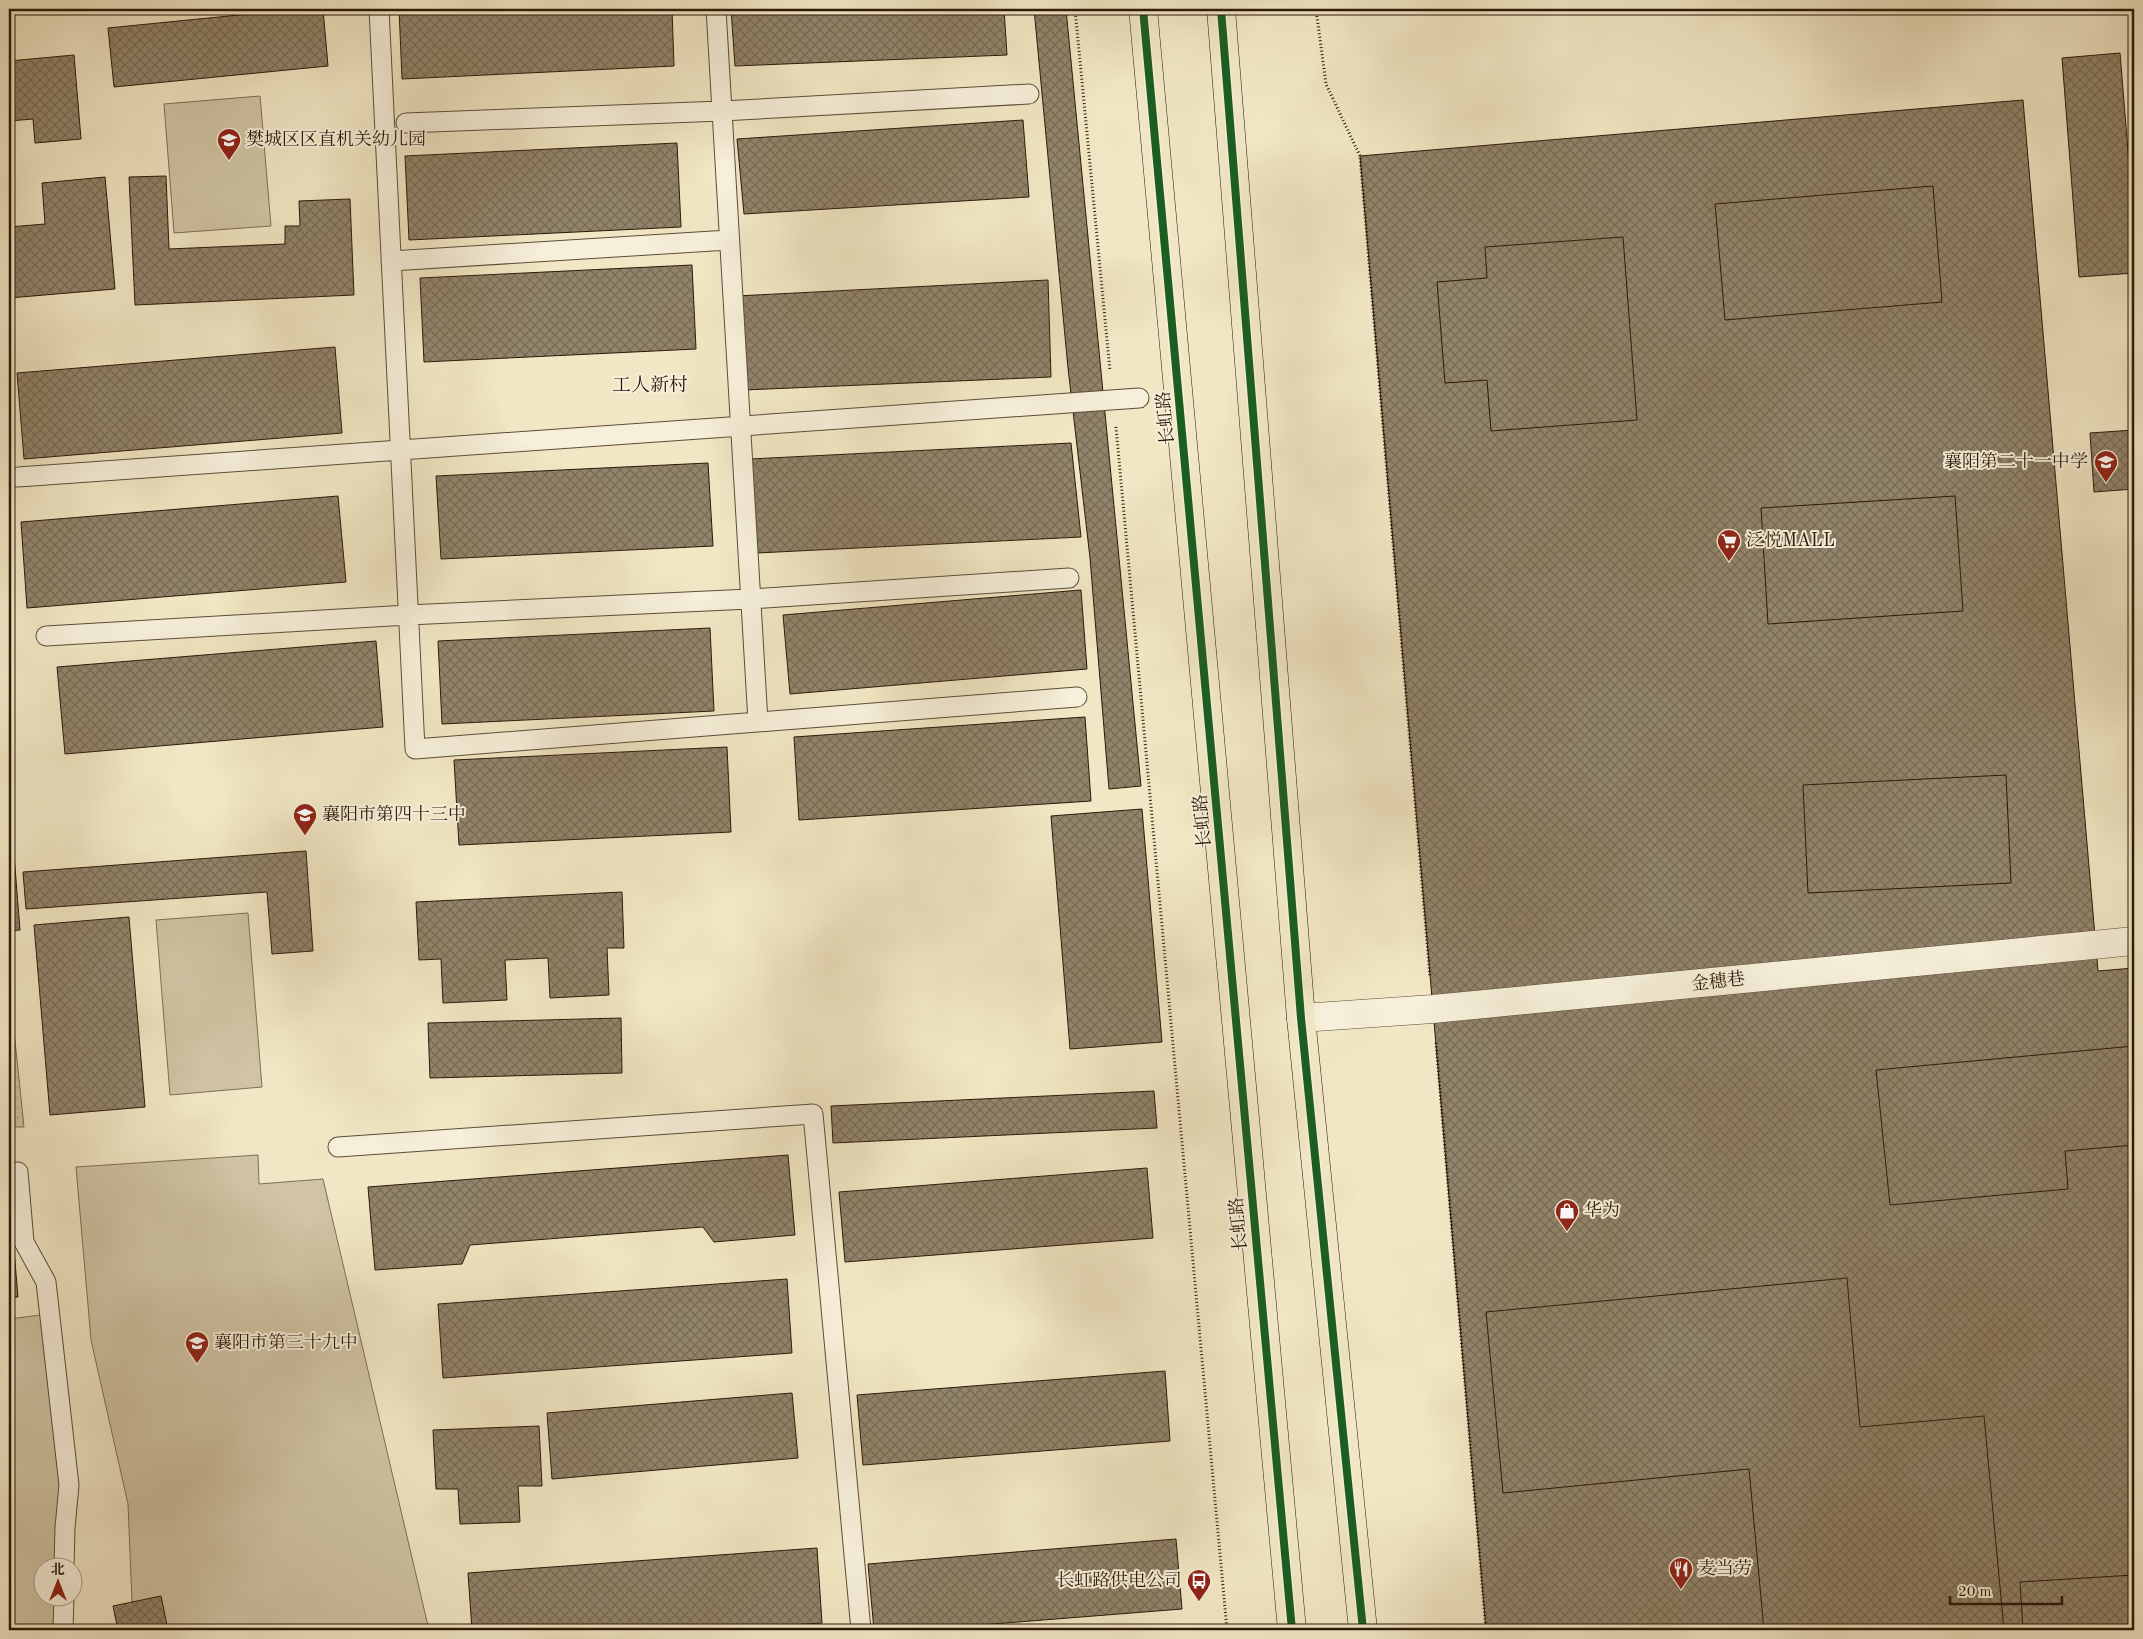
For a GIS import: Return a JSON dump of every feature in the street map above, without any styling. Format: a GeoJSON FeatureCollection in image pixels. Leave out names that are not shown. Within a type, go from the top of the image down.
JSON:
{"type":"FeatureCollection","features":[{"type":"Feature","properties":{"kind":"highway","name":"长虹路"},"geometry":{"type":"LineString","coordinates":[[1143,9],[1292,1630]]}},
{"type":"Feature","properties":{"kind":"highway"},"geometry":{"type":"LineString","coordinates":[[1221,9],[1301,1018],[1363,1630]]}},
{"type":"Feature","properties":{"kind":"street","name":"金穗巷"},"geometry":{"type":"LineString","coordinates":[[1301,1018],[1433,1010],[2134,941]]}},
{"type":"Feature","properties":{"kind":"lane"},"geometry":{"type":"LineString","coordinates":[[379,9],[415,749],[1077,697]]}},
{"type":"Feature","properties":{"kind":"lane"},"geometry":{"type":"LineString","coordinates":[[716,9],[758,722]]}},
{"type":"Feature","properties":{"kind":"lane"},"geometry":{"type":"LineString","coordinates":[[406,123],[722,111],[1029,94]]}},
{"type":"Feature","properties":{"kind":"lane"},"geometry":{"type":"LineString","coordinates":[[390,260],[729,240]]}},
{"type":"Feature","properties":{"kind":"lane"},"geometry":{"type":"LineString","coordinates":[[18,477],[1139,398]]}},
{"type":"Feature","properties":{"kind":"lane"},"geometry":{"type":"LineString","coordinates":[[46,636],[408,615],[750,599],[1069,578]]}},
{"type":"Feature","properties":{"kind":"lane"},"geometry":{"type":"LineString","coordinates":[[338,1147],[813,1114],[861,1630]]}},
{"type":"Feature","properties":{"kind":"lane"},"geometry":{"type":"LineString","coordinates":[[18,1172],[24,1242],[46,1282],[70,1485],[65,1556]]}},
{"type":"Feature","properties":{"kind":"lane"},"geometry":{"type":"LineString","coordinates":[[63,1630],[64,1606]]}},
{"type":"Feature","properties":{"kind":"path"},"geometry":{"type":"LineString","coordinates":[[1075,9],[1227,1630]]}},
{"type":"Feature","properties":{"kind":"path"},"geometry":{"type":"LineString","coordinates":[[1316,9],[1326,84],[1360,156],[1486,1630]]}},
{"type":"Feature","properties":{"kind":"shaded area"},"geometry":{"type":"Polygon","coordinates":[[[260,96],[271,226],[174,233],[164,104],[260,96]]]}},
{"type":"Feature","properties":{"kind":"shaded area"},"geometry":{"type":"Polygon","coordinates":[[[9,619],[14,675],[12,697],[9,706],[9,619]]]}},
{"type":"Feature","properties":{"kind":"shaded area"},"geometry":{"type":"Polygon","coordinates":[[[248,913],[262,1087],[170,1095],[156,920],[248,913]]]}},
{"type":"Feature","properties":{"kind":"shaded area"},"geometry":{"type":"Polygon","coordinates":[[[9,983],[24,1127],[9,1127],[9,983]]]}},
{"type":"Feature","properties":{"kind":"shaded area","name":"襄阳市第三十九中"},"geometry":{"type":"Polygon","coordinates":[[[258,1155],[259,1184],[323,1179],[429,1630],[137,1630],[132,1602],[128,1504],[91,1340],[76,1167],[258,1155]]]}},
{"type":"Feature","properties":{"kind":"shaded area"},"geometry":{"type":"Polygon","coordinates":[[[49,1314],[69,1485],[65,1556],[32,1556],[32,1606],[64,1606],[63,1630],[9,1630],[9,1319],[49,1314]]]}},
{"type":"Feature","properties":{"kind":"building"},"geometry":{"type":"Polygon","coordinates":[[[299,9],[323,9],[328,66],[114,87],[108,28],[299,9]]]}},
{"type":"Feature","properties":{"kind":"building"},"geometry":{"type":"Polygon","coordinates":[[[399,9],[672,9],[674,66],[402,79],[399,9]]]}},
{"type":"Feature","properties":{"kind":"building"},"geometry":{"type":"Polygon","coordinates":[[[731,9],[1004,9],[1007,55],[735,66],[731,9]]]}},
{"type":"Feature","properties":{"kind":"building"},"geometry":{"type":"Polygon","coordinates":[[[1034,9],[1066,9],[1141,786],[1109,789],[1090,558],[1068,368],[1034,9]]]}},
{"type":"Feature","properties":{"kind":"building"},"geometry":{"type":"Polygon","coordinates":[[[2120,53],[2134,226],[2134,273],[2079,277],[2062,58],[2120,53]]]}},
{"type":"Feature","properties":{"kind":"building"},"geometry":{"type":"Polygon","coordinates":[[[74,55],[81,139],[35,143],[33,119],[9,121],[9,61],[74,55]]]}},
{"type":"Feature","properties":{"kind":"building","name":"泛悦MALL"},"geometry":{"type":"Polygon","coordinates":[[[2023,100],[2098,971],[2134,968],[2134,1630],[1486,1630],[1360,156],[2023,100]]]}},
{"type":"Feature","properties":{"kind":"building"},"geometry":{"type":"Polygon","coordinates":[[[1023,120],[1029,197],[744,214],[737,139],[1023,120]]]}},
{"type":"Feature","properties":{"kind":"building"},"geometry":{"type":"Polygon","coordinates":[[[677,143],[681,227],[409,240],[405,156],[677,143]]]}},
{"type":"Feature","properties":{"kind":"building"},"geometry":{"type":"Polygon","coordinates":[[[166,176],[169,249],[285,244],[285,226],[300,226],[299,201],[350,199],[354,295],[135,305],[129,177],[166,176]]]}},
{"type":"Feature","properties":{"kind":"building"},"geometry":{"type":"Polygon","coordinates":[[[105,177],[115,289],[9,298],[9,227],[45,224],[42,183],[105,177]]]}},
{"type":"Feature","properties":{"kind":"building"},"geometry":{"type":"Polygon","coordinates":[[[1933,186],[1942,302],[1725,320],[1715,204],[1933,186]]]}},
{"type":"Feature","properties":{"kind":"building"},"geometry":{"type":"Polygon","coordinates":[[[1623,237],[1637,420],[1491,431],[1487,380],[1445,383],[1437,282],[1487,278],[1485,247],[1623,237]]]}},
{"type":"Feature","properties":{"kind":"building"},"geometry":{"type":"Polygon","coordinates":[[[692,265],[696,349],[424,362],[420,278],[692,265]]]}},
{"type":"Feature","properties":{"kind":"building"},"geometry":{"type":"Polygon","coordinates":[[[1048,280],[1051,377],[744,390],[737,296],[1048,280]]]}},
{"type":"Feature","properties":{"kind":"building"},"geometry":{"type":"Polygon","coordinates":[[[335,347],[342,433],[24,459],[17,373],[335,347]]]}},
{"type":"Feature","properties":{"kind":"building"},"geometry":{"type":"Polygon","coordinates":[[[2134,430],[2134,489],[2094,492],[2090,433],[2134,430]]]}},
{"type":"Feature","properties":{"kind":"building"},"geometry":{"type":"Polygon","coordinates":[[[1071,443],[1081,537],[757,553],[750,459],[1071,443]]]}},
{"type":"Feature","properties":{"kind":"building"},"geometry":{"type":"Polygon","coordinates":[[[708,463],[713,546],[441,559],[436,476],[708,463]]]}},
{"type":"Feature","properties":{"kind":"building"},"geometry":{"type":"Polygon","coordinates":[[[338,496],[346,582],[27,608],[21,522],[338,496]]]}},
{"type":"Feature","properties":{"kind":"building"},"geometry":{"type":"Polygon","coordinates":[[[1955,496],[1963,611],[1768,624],[1761,508],[1955,496]]]}},
{"type":"Feature","properties":{"kind":"building"},"geometry":{"type":"Polygon","coordinates":[[[1081,590],[1087,669],[790,694],[783,615],[1081,590]]]}},
{"type":"Feature","properties":{"kind":"building"},"geometry":{"type":"Polygon","coordinates":[[[2134,597],[2134,649],[2133,649],[2130,598],[2134,597]]]}},
{"type":"Feature","properties":{"kind":"building"},"geometry":{"type":"Polygon","coordinates":[[[710,628],[714,711],[442,724],[438,641],[710,628]]]}},
{"type":"Feature","properties":{"kind":"building"},"geometry":{"type":"Polygon","coordinates":[[[376,641],[383,727],[65,754],[57,667],[376,641]]]}},
{"type":"Feature","properties":{"kind":"building"},"geometry":{"type":"Polygon","coordinates":[[[1085,717],[1091,801],[799,820],[794,737],[1085,717]]]}},
{"type":"Feature","properties":{"kind":"building"},"geometry":{"type":"Polygon","coordinates":[[[727,747],[731,832],[459,845],[454,760],[727,747]]]}},
{"type":"Feature","properties":{"kind":"building"},"geometry":{"type":"Polygon","coordinates":[[[2006,775],[2011,883],[1808,893],[1803,785],[2006,775]]]}},
{"type":"Feature","properties":{"kind":"building"},"geometry":{"type":"Polygon","coordinates":[[[1142,809],[1162,1042],[1070,1049],[1051,816],[1142,809]]]}},
{"type":"Feature","properties":{"kind":"building"},"geometry":{"type":"Polygon","coordinates":[[[9,842],[13,842],[20,930],[9,931],[9,842]]]}},
{"type":"Feature","properties":{"kind":"building"},"geometry":{"type":"Polygon","coordinates":[[[306,851],[313,951],[272,954],[267,892],[26,909],[23,872],[306,851]]]}},
{"type":"Feature","properties":{"kind":"building"},"geometry":{"type":"Polygon","coordinates":[[[622,892],[624,948],[607,948],[609,995],[550,998],[548,958],[505,960],[507,1000],[443,1003],[441,959],[419,960],[416,902],[622,892]]]}},
{"type":"Feature","properties":{"kind":"building"},"geometry":{"type":"Polygon","coordinates":[[[129,917],[145,1107],[50,1115],[34,925],[129,917]]]}},
{"type":"Feature","properties":{"kind":"building"},"geometry":{"type":"Polygon","coordinates":[[[621,1018],[622,1073],[430,1078],[428,1023],[621,1018]]]}},
{"type":"Feature","properties":{"kind":"building"},"geometry":{"type":"Polygon","coordinates":[[[2134,1046],[2134,1145],[2065,1151],[2068,1189],[1890,1205],[1876,1070],[2134,1046]]]}},
{"type":"Feature","properties":{"kind":"building"},"geometry":{"type":"Polygon","coordinates":[[[1154,1091],[1157,1128],[833,1143],[831,1106],[1154,1091]]]}},
{"type":"Feature","properties":{"kind":"building"},"geometry":{"type":"Polygon","coordinates":[[[788,1155],[795,1235],[714,1242],[703,1227],[470,1245],[462,1264],[375,1270],[368,1187],[788,1155]]]}},
{"type":"Feature","properties":{"kind":"building"},"geometry":{"type":"Polygon","coordinates":[[[1147,1168],[1153,1238],[845,1262],[839,1192],[1147,1168]]]}},
{"type":"Feature","properties":{"kind":"building"},"geometry":{"type":"Polygon","coordinates":[[[9,1250],[14,1250],[18,1297],[9,1297],[9,1250]]]}},
{"type":"Feature","properties":{"kind":"building"},"geometry":{"type":"Polygon","coordinates":[[[1847,1278],[1860,1427],[1984,1416],[2004,1630],[1764,1630],[1749,1469],[1503,1493],[1486,1312],[1847,1278]]]}},
{"type":"Feature","properties":{"kind":"building"},"geometry":{"type":"Polygon","coordinates":[[[787,1279],[792,1353],[443,1378],[438,1304],[787,1279]]]}},
{"type":"Feature","properties":{"kind":"building"},"geometry":{"type":"Polygon","coordinates":[[[1165,1371],[1170,1441],[863,1465],[857,1395],[1165,1371]]]}},
{"type":"Feature","properties":{"kind":"building"},"geometry":{"type":"Polygon","coordinates":[[[792,1393],[798,1458],[552,1479],[547,1413],[792,1393]]]}},
{"type":"Feature","properties":{"kind":"building"},"geometry":{"type":"Polygon","coordinates":[[[539,1426],[542,1486],[518,1486],[520,1522],[460,1524],[458,1489],[436,1489],[433,1430],[539,1426]]]}},
{"type":"Feature","properties":{"kind":"building"},"geometry":{"type":"Polygon","coordinates":[[[1176,1539],[1182,1609],[917,1630],[874,1630],[868,1564],[1176,1539]]]}},
{"type":"Feature","properties":{"kind":"building"},"geometry":{"type":"Polygon","coordinates":[[[817,1548],[822,1623],[718,1630],[472,1630],[468,1573],[817,1548]]]}},
{"type":"Feature","properties":{"kind":"building"},"geometry":{"type":"Polygon","coordinates":[[[2134,1575],[2134,1630],[2023,1630],[2020,1582],[2134,1575]]]}},
{"type":"Feature","properties":{"kind":"building"},"geometry":{"type":"Polygon","coordinates":[[[161,1596],[168,1630],[118,1630],[113,1606],[161,1596]]]}},
{"type":"Feature","properties":{"kind":"cycle path"},"geometry":{"type":"LineString","coordinates":[[1143,9],[1292,1630]]}},
{"type":"Feature","properties":{"kind":"cycle path"},"geometry":{"type":"LineString","coordinates":[[1221,9],[1301,1018],[1363,1630]]}},
{"type":"Feature","properties":{"kind":"place","name":"樊城区区直机关幼儿园"},"geometry":{"type":"Point","coordinates":[229,161]}},
{"type":"Feature","properties":{"kind":"place","name":"襄阳第二十一中学"},"geometry":{"type":"Point","coordinates":[2106,483]}},
{"type":"Feature","properties":{"kind":"place","name":"泛悦MALL"},"geometry":{"type":"Point","coordinates":[1729,562]}},
{"type":"Feature","properties":{"kind":"place","name":"襄阳市第四十三中"},"geometry":{"type":"Point","coordinates":[305,836]}},
{"type":"Feature","properties":{"kind":"place","name":"华为"},"geometry":{"type":"Point","coordinates":[1567,1232]}},
{"type":"Feature","properties":{"kind":"place","name":"襄阳市第三十九中"},"geometry":{"type":"Point","coordinates":[197,1364]}},
{"type":"Feature","properties":{"kind":"place","name":"麦当劳"},"geometry":{"type":"Point","coordinates":[1681,1590]}},
{"type":"Feature","properties":{"kind":"place","name":"长虹路供电公司"},"geometry":{"type":"Point","coordinates":[1199,1602]}},
{"type":"Feature","properties":{"kind":"district","name":"工人新村"},"geometry":{"type":"Point","coordinates":[650,386]}}]}
